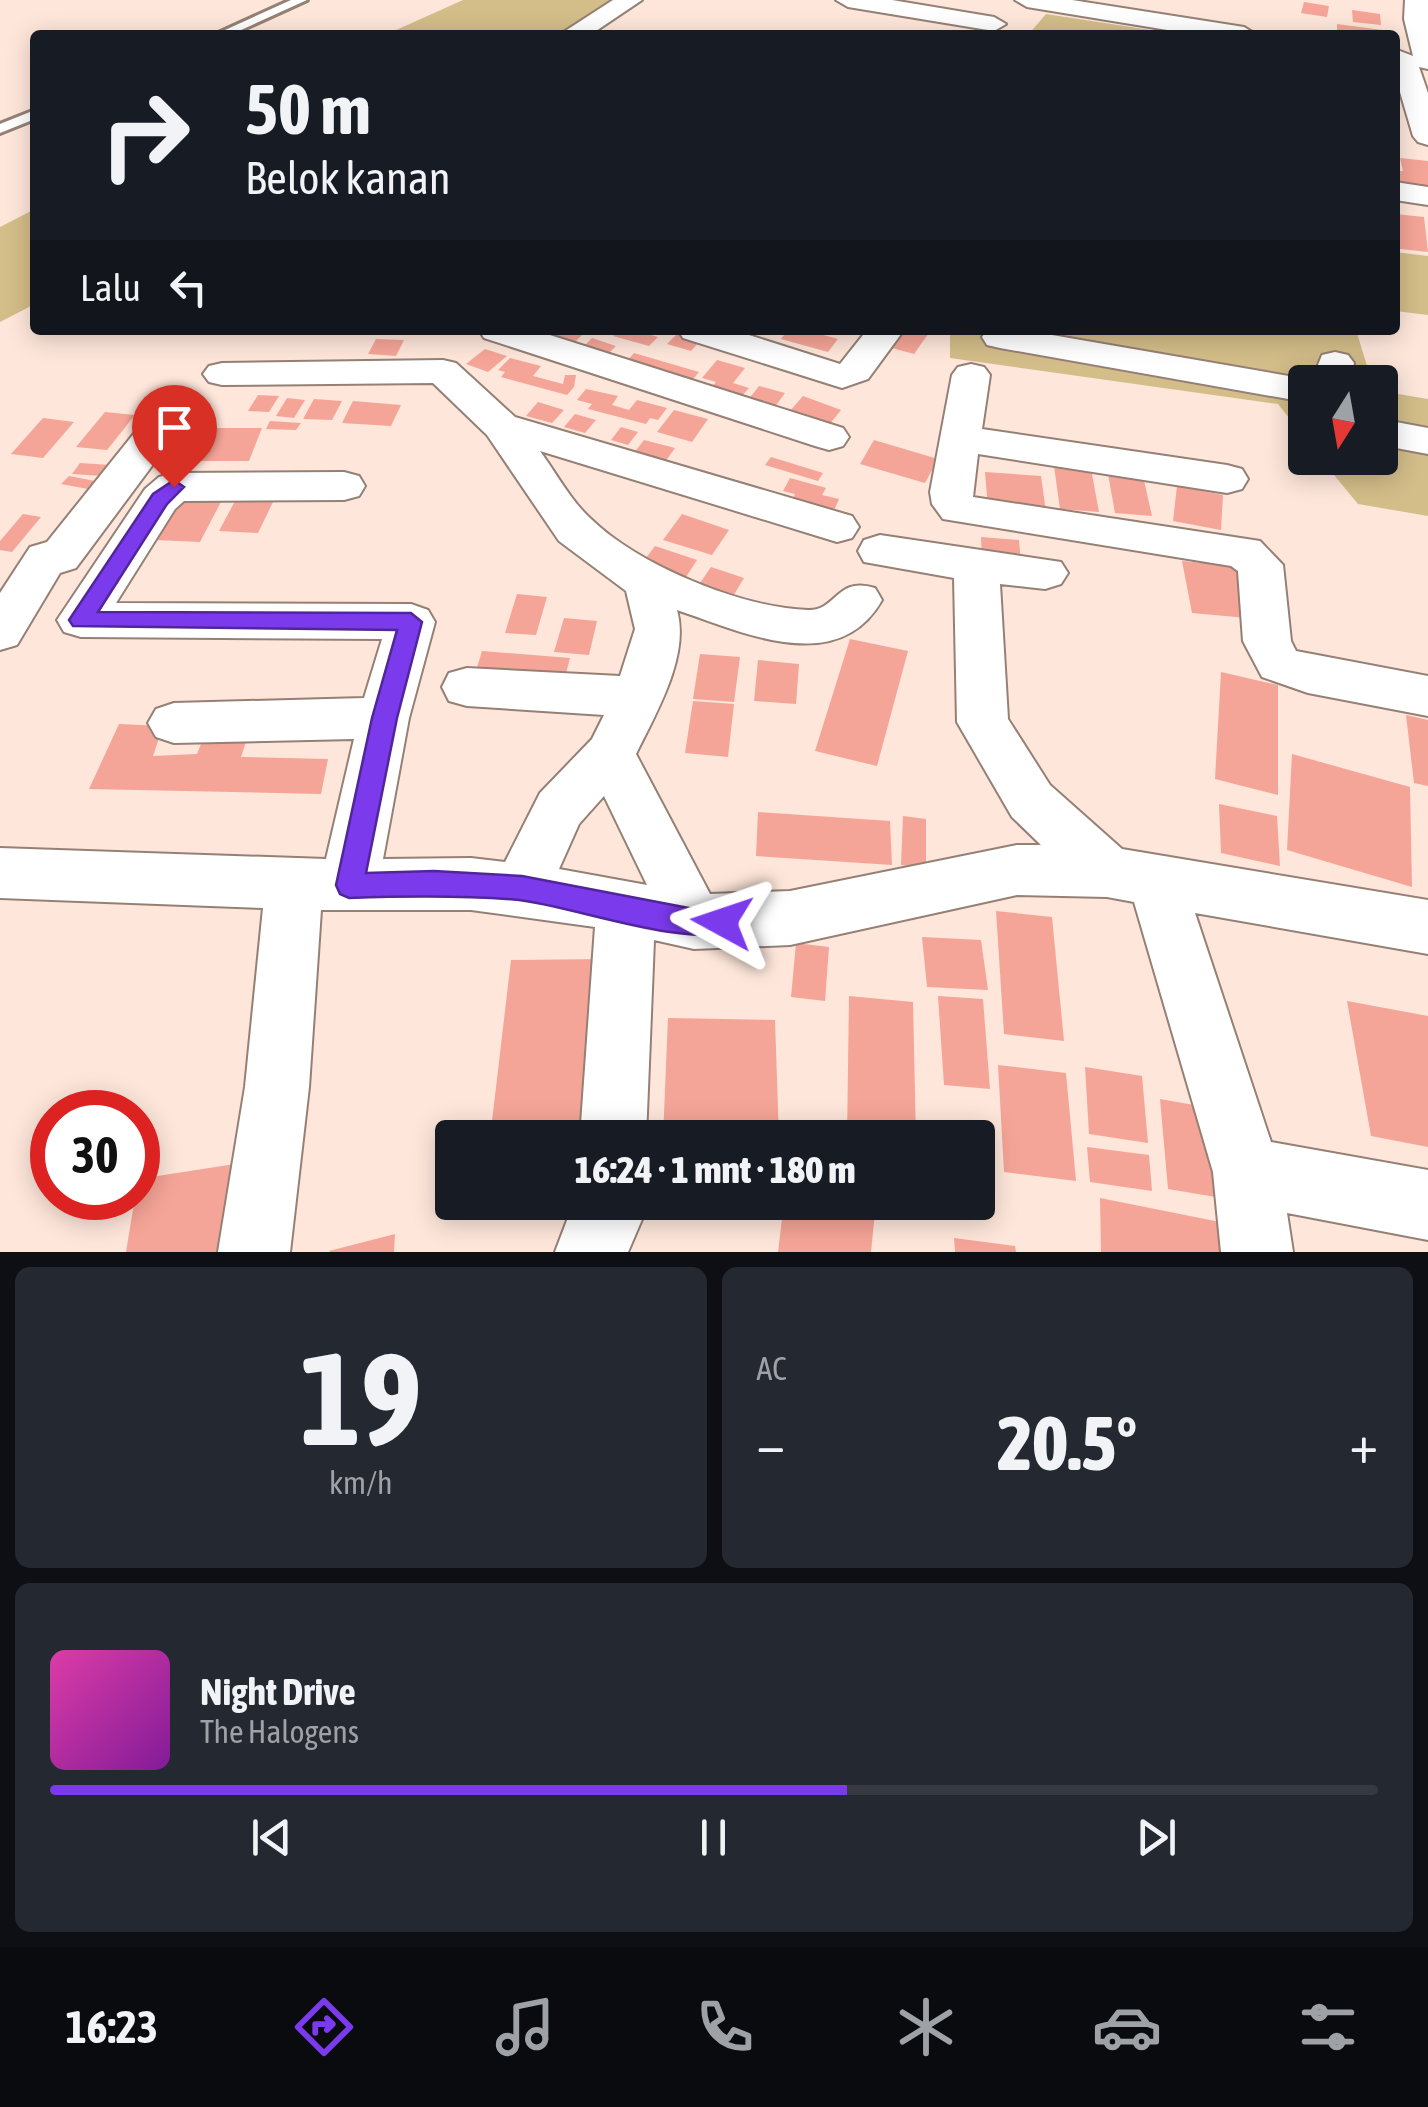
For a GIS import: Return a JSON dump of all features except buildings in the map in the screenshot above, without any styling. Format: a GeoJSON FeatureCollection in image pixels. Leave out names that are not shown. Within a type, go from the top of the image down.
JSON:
{"type":"FeatureCollection","features":[{"type":"Feature","properties":{"kind":"street"},"geometry":{"type":"LineString","coordinates":[[580,30],[630,0]]}},
{"type":"Feature","properties":{"kind":"street"},"geometry":{"type":"LineString","coordinates":[[848,0],[990,29],[1008,0]]}},
{"type":"Feature","properties":{"kind":"street"},"geometry":{"type":"LineString","coordinates":[[1026,0],[1213,30]]}},
{"type":"Feature","properties":{"kind":"street"},"geometry":{"type":"LineString","coordinates":[[1387,0],[1416,2],[1416,19],[1428,61]]}},
{"type":"Feature","properties":{"kind":"street"},"geometry":{"type":"LineString","coordinates":[[1400,59],[1404,60],[1428,136]]}},
{"type":"Feature","properties":{"kind":"street"},"geometry":{"type":"LineString","coordinates":[[1400,192],[1428,196]]}},
{"type":"Feature","properties":{"kind":"street"},"geometry":{"type":"LineString","coordinates":[[513,335],[829,437]]}},
{"type":"Feature","properties":{"kind":"street"},"geometry":{"type":"LineString","coordinates":[[713,335],[848,376],[882,335]]}},
{"type":"Feature","properties":{"kind":"street"},"geometry":{"type":"LineString","coordinates":[[1000,337],[1288,387]]}},
{"type":"Feature","properties":{"kind":"street"},"geometry":{"type":"LineString","coordinates":[[222,374],[451,357],[575,530],[647,582],[753,614],[819,628],[838,620],[859,600]]}},
{"type":"Feature","properties":{"kind":"street"},"geometry":{"type":"LineString","coordinates":[[970,374],[963,440],[951,498],[958,509],[1244,552],[1260,565],[1267,641],[1279,664],[1308,674],[1428,696]]}},
{"type":"Feature","properties":{"kind":"street"},"geometry":{"type":"LineString","coordinates":[[0,632],[46,558],[60,557],[178,404]]}},
{"type":"Feature","properties":{"kind":"street"},"geometry":{"type":"LineString","coordinates":[[502,426],[837,527]]}},
{"type":"Feature","properties":{"kind":"street"},"geometry":{"type":"LineString","coordinates":[[1398,435],[1428,441]]}},
{"type":"Feature","properties":{"kind":"street"},"geometry":{"type":"LineString","coordinates":[[963,440],[1227,479]]}},
{"type":"Feature","properties":{"kind":"street"},"geometry":{"type":"LineString","coordinates":[[254,1252],[278,1087],[322,884],[384,718],[411,622],[81,620],[160,499],[174,487],[344,486]]}},
{"type":"Feature","properties":{"kind":"street"},"geometry":{"type":"LineString","coordinates":[[880,550],[976,566],[1045,572]]}},
{"type":"Feature","properties":{"kind":"street"},"geometry":{"type":"LineString","coordinates":[[976,566],[984,722],[1031,802],[1132,876],[1247,1172],[1257,1252]]}},
{"type":"Feature","properties":{"kind":"street"},"geometry":{"type":"LineString","coordinates":[[522,888],[559,810],[610,754],[639,696],[659,629],[647,582]]}},
{"type":"Feature","properties":{"kind":"street"},"geometry":{"type":"LineString","coordinates":[[467,686],[639,696]]}},
{"type":"Feature","properties":{"kind":"street"},"geometry":{"type":"LineString","coordinates":[[174,723],[384,718]]}},
{"type":"Feature","properties":{"kind":"street"},"geometry":{"type":"LineString","coordinates":[[610,754],[694,922]]}},
{"type":"Feature","properties":{"kind":"street"},"geometry":{"type":"LineString","coordinates":[[0,873],[522,888],[694,922],[790,918],[1016,870],[1132,876],[1428,927]]}},
{"type":"Feature","properties":{"kind":"street"},"geometry":{"type":"LineString","coordinates":[[613,1120],[626,908]]}},
{"type":"Feature","properties":{"kind":"street"},"geometry":{"type":"LineString","coordinates":[[1247,1172],[1428,1205]]}},
{"type":"Feature","properties":{"kind":"street"},"geometry":{"type":"LineString","coordinates":[[591,1252],[607,1220]]}},
{"type":"Feature","properties":{"kind":"lane"},"geometry":{"type":"LineString","coordinates":[[232,30],[302,0]]}},
{"type":"Feature","properties":{"kind":"lane"},"geometry":{"type":"LineString","coordinates":[[0,130],[30,116]]}},
{"type":"Feature","properties":{"kind":"shaded area"},"geometry":{"type":"Polygon","coordinates":[[[463,0],[616,0],[571,30],[396,30],[463,0]]]}},
{"type":"Feature","properties":{"kind":"shaded area"},"geometry":{"type":"Polygon","coordinates":[[[1046,14],[1150,30],[1032,30],[1046,14]]]}},
{"type":"Feature","properties":{"kind":"shaded area"},"geometry":{"type":"Polygon","coordinates":[[[30,212],[30,307],[0,322],[0,227],[30,212]]]}},
{"type":"Feature","properties":{"kind":"shaded area"},"geometry":{"type":"Polygon","coordinates":[[[1400,253],[1428,256],[1428,315],[1400,312],[1400,253]]]}},
{"type":"Feature","properties":{"kind":"shaded area"},"geometry":{"type":"Polygon","coordinates":[[[950,335],[1358,335],[1367,365],[1288,365],[1288,417],[1278,404],[950,358],[950,335]]]}},
{"type":"Feature","properties":{"kind":"shaded area"},"geometry":{"type":"Polygon","coordinates":[[[1398,394],[1428,399],[1428,516],[1358,504],[1334,475],[1398,475],[1398,394]]]}},
{"type":"Feature","properties":{"kind":"route"},"geometry":{"type":"LineString","coordinates":[[174,487],[160,499],[81,620],[411,622],[384,718],[349,885],[434,883],[522,888],[694,922],[722,922]]}}]}
